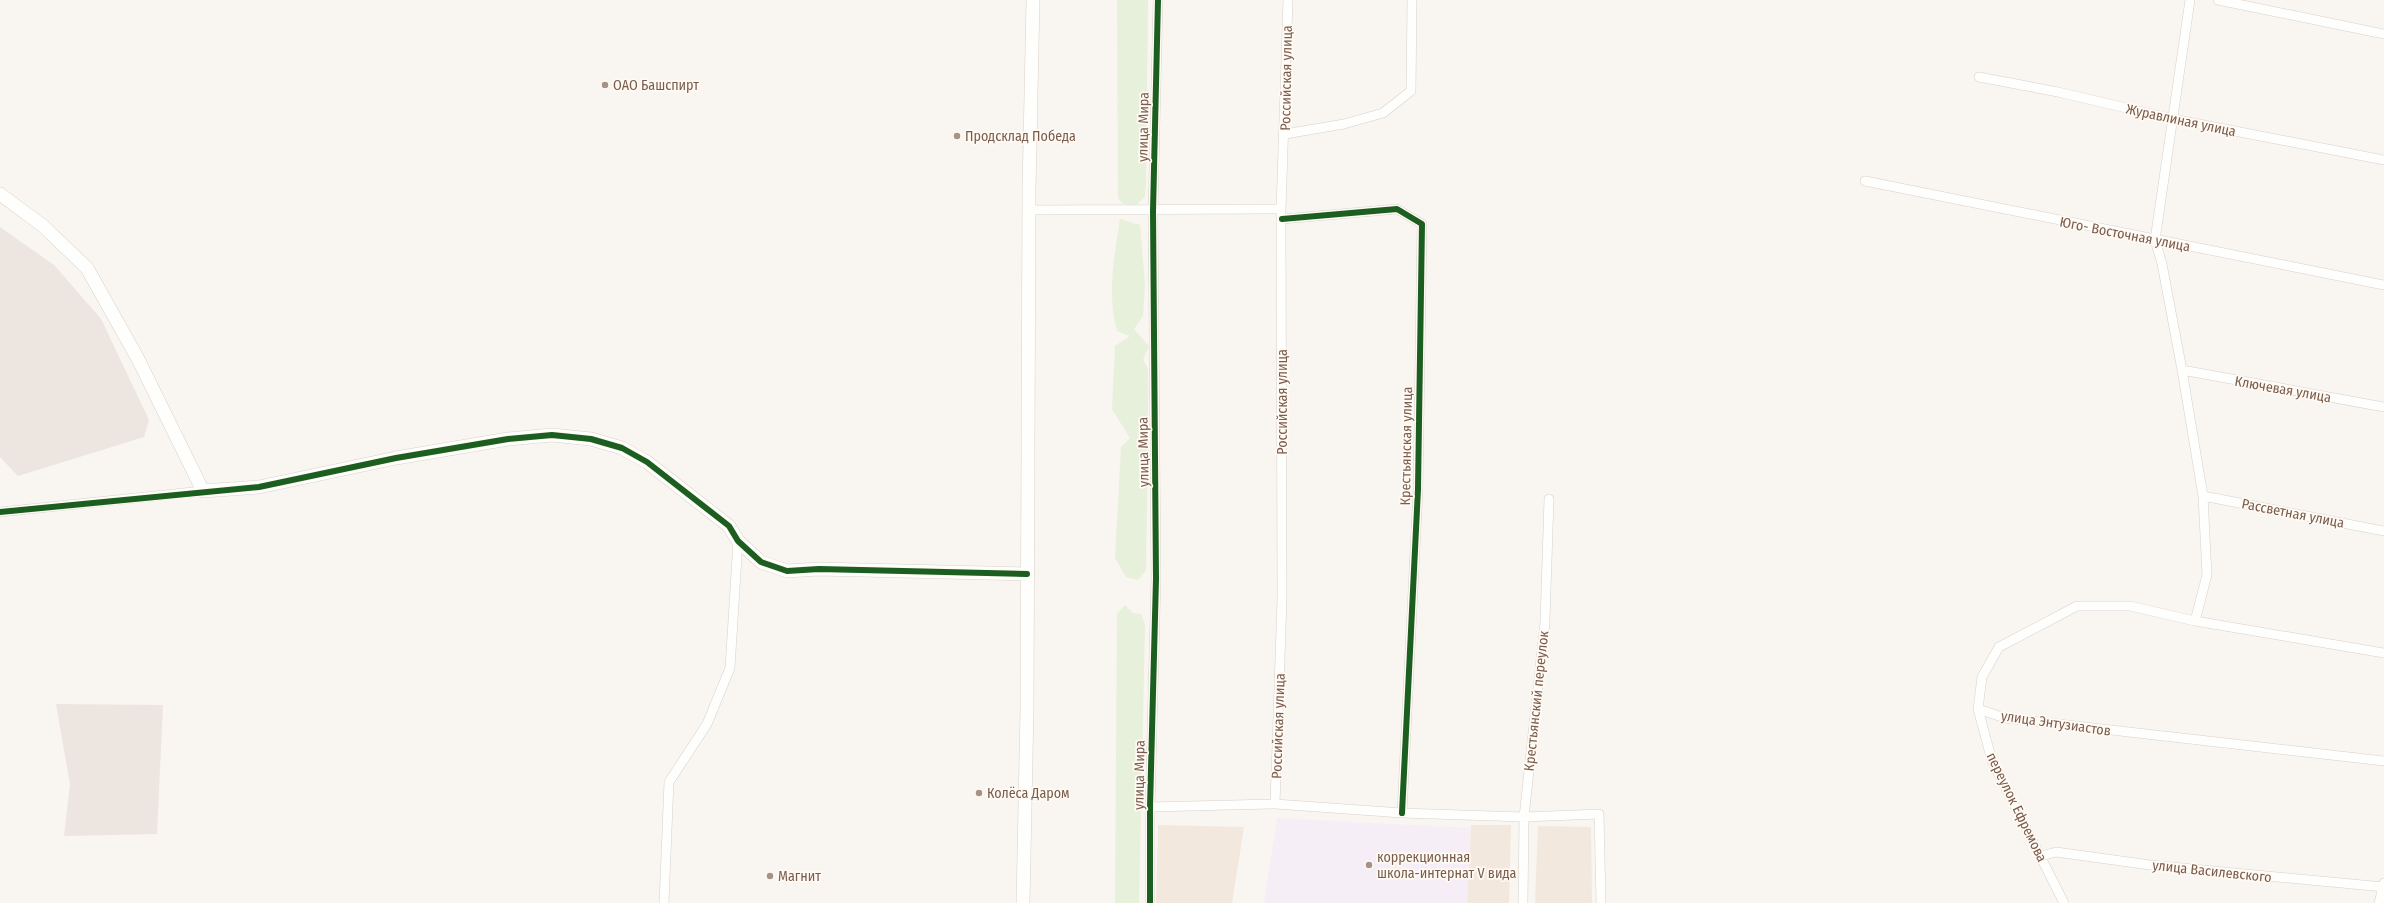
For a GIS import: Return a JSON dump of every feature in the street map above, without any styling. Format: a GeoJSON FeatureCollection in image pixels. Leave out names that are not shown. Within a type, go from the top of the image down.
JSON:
{"type":"FeatureCollection","features":[{"type":"Feature","properties":{"kind":"street"},"geometry":{"type":"LineString","coordinates":[[1023,903],[1029,210],[1033,0]]}},
{"type":"Feature","properties":{"kind":"street","name":"улица Мира"},"geometry":{"type":"LineString","coordinates":[[1150,903],[1150,807],[1156,579],[1153,211],[1158,0]]}},
{"type":"Feature","properties":{"kind":"street","name":"Российская улица"},"geometry":{"type":"LineString","coordinates":[[1275,804],[1282,599],[1281,209],[1285,134],[1288,0]]}},
{"type":"Feature","properties":{"kind":"street"},"geometry":{"type":"LineString","coordinates":[[1285,134],[1344,124],[1383,113],[1411,91],[1412,0]]}},
{"type":"Feature","properties":{"kind":"street"},"geometry":{"type":"LineString","coordinates":[[2190,0],[2155,240],[2162,264],[2182,370],[2202,496],[2207,575],[2195,621]]}},
{"type":"Feature","properties":{"kind":"street"},"geometry":{"type":"LineString","coordinates":[[2218,0],[2384,34]]}},
{"type":"Feature","properties":{"kind":"street","name":"Журавлиная улица"},"geometry":{"type":"LineString","coordinates":[[1979,77],[2058,92],[2173,119],[2384,160]]}},
{"type":"Feature","properties":{"kind":"street","name":"Юго- Восточная улица"},"geometry":{"type":"LineString","coordinates":[[1865,181],[2384,285]]}},
{"type":"Feature","properties":{"kind":"street"},"geometry":{"type":"LineString","coordinates":[[0,194],[43,226],[87,268],[138,359],[203,491]]}},
{"type":"Feature","properties":{"kind":"street"},"geometry":{"type":"LineString","coordinates":[[1029,210],[1153,211],[1281,209]]}},
{"type":"Feature","properties":{"kind":"street","name":"Крестьянская улица"},"geometry":{"type":"LineString","coordinates":[[1282,220],[1397,209],[1422,224],[1418,489],[1402,813]]}},
{"type":"Feature","properties":{"kind":"street","name":"Ключевая улица"},"geometry":{"type":"LineString","coordinates":[[2182,370],[2384,407]]}},
{"type":"Feature","properties":{"kind":"street"},"geometry":{"type":"LineString","coordinates":[[0,512],[203,491],[259,487],[396,458],[508,439],[552,435],[591,439],[622,448],[647,462],[729,526],[738,541],[761,562],[787,571],[819,569],[1027,574]]}},
{"type":"Feature","properties":{"kind":"street","name":"Рассветная улица"},"geometry":{"type":"LineString","coordinates":[[2202,496],[2384,531]]}},
{"type":"Feature","properties":{"kind":"street","name":"Крестьянский переулок"},"geometry":{"type":"LineString","coordinates":[[1522,903],[1524,817],[1544,622],[1549,499]]}},
{"type":"Feature","properties":{"kind":"street"},"geometry":{"type":"LineString","coordinates":[[664,903],[669,782],[707,724],[730,668],[738,541]]}},
{"type":"Feature","properties":{"kind":"street"},"geometry":{"type":"LineString","coordinates":[[1978,709],[1982,677],[1999,648],[2077,606],[2130,606],[2195,621],[2384,653]]}},
{"type":"Feature","properties":{"kind":"street","name":"улица Энтузиастов"},"geometry":{"type":"LineString","coordinates":[[1978,709],[2005,718],[2384,761]]}},
{"type":"Feature","properties":{"kind":"street","name":"переулок Ефремова"},"geometry":{"type":"LineString","coordinates":[[1978,709],[1992,761],[2064,903]]}},
{"type":"Feature","properties":{"kind":"street"},"geometry":{"type":"LineString","coordinates":[[1150,807],[1275,804],[1402,813],[1524,817],[1599,814],[1602,903]]}},
{"type":"Feature","properties":{"kind":"street","name":"улица Василевского"},"geometry":{"type":"LineString","coordinates":[[2041,856],[2056,852],[2150,865],[2384,886]]}},
{"type":"Feature","properties":{"kind":"street"},"geometry":{"type":"LineString","coordinates":[[2379,903],[2384,886]]}},
{"type":"Feature","properties":{"kind":"shaded area"},"geometry":{"type":"Polygon","coordinates":[[[0,227],[54,265],[101,319],[149,420],[144,437],[18,476],[0,457],[0,227]]]}},
{"type":"Feature","properties":{"kind":"shaded area"},"geometry":{"type":"Polygon","coordinates":[[[56,704],[163,705],[157,834],[64,836],[70,784],[56,704]]]}},
{"type":"Feature","properties":{"kind":"shaded area","name":"коррекционная школа-интернат V вида"},"geometry":{"type":"Polygon","coordinates":[[[1277,818],[1470,828],[1467,903],[1264,903],[1277,818]]]}},
{"type":"Feature","properties":{"kind":"shaded area"},"geometry":{"type":"Polygon","coordinates":[[[1158,825],[1244,827],[1232,903],[1156,903],[1158,825]]]}},
{"type":"Feature","properties":{"kind":"shaded area"},"geometry":{"type":"Polygon","coordinates":[[[1471,825],[1511,825],[1509,903],[1467,903],[1471,825]]]}},
{"type":"Feature","properties":{"kind":"shaded area"},"geometry":{"type":"Polygon","coordinates":[[[1538,826],[1591,827],[1592,903],[1535,903],[1538,826]]]}},
{"type":"Feature","properties":{"kind":"green space"},"geometry":{"type":"Polygon","coordinates":[[[1117,0],[1148,0],[1146,183],[1145,197],[1136,205],[1123,204],[1118,198],[1117,0]]]}},
{"type":"Feature","properties":{"kind":"green space"},"geometry":{"type":"Polygon","coordinates":[[[1120,219],[1140,225],[1145,285],[1143,316],[1134,329],[1149,346],[1143,360],[1148,369],[1148,438],[1139,440],[1148,445],[1146,570],[1138,580],[1126,577],[1115,558],[1121,447],[1130,438],[1112,409],[1115,346],[1130,336],[1117,331],[1112,303],[1112,275],[1120,219]]]}},
{"type":"Feature","properties":{"kind":"green space"},"geometry":{"type":"Polygon","coordinates":[[[1125,605],[1133,613],[1141,614],[1145,625],[1139,903],[1115,903],[1117,614],[1125,605]]]}},
{"type":"Feature","properties":{"kind":"cycle path"},"geometry":{"type":"LineString","coordinates":[[1150,903],[1150,807],[1156,579],[1153,211],[1158,0]]}},
{"type":"Feature","properties":{"kind":"cycle path"},"geometry":{"type":"LineString","coordinates":[[1282,219],[1397,209],[1422,224],[1418,489],[1402,813]]}},
{"type":"Feature","properties":{"kind":"cycle path"},"geometry":{"type":"LineString","coordinates":[[0,512],[259,487],[396,458],[508,439],[552,435],[591,439],[622,448],[647,462],[729,526],[738,541],[761,562],[787,571],[819,569],[1027,574]]}},
{"type":"Feature","properties":{"kind":"place","name":"ОАО Башспирт"},"geometry":{"type":"Point","coordinates":[605,85]}},
{"type":"Feature","properties":{"kind":"place","name":"Продсклад Победа"},"geometry":{"type":"Point","coordinates":[957,136]}},
{"type":"Feature","properties":{"kind":"place","name":"Колёса Даром"},"geometry":{"type":"Point","coordinates":[979,793]}},
{"type":"Feature","properties":{"kind":"place","name":"коррекционная школа-интернат V вида"},"geometry":{"type":"Point","coordinates":[1369,865]}},
{"type":"Feature","properties":{"kind":"place","name":"Магнит"},"geometry":{"type":"Point","coordinates":[770,876]}}]}
